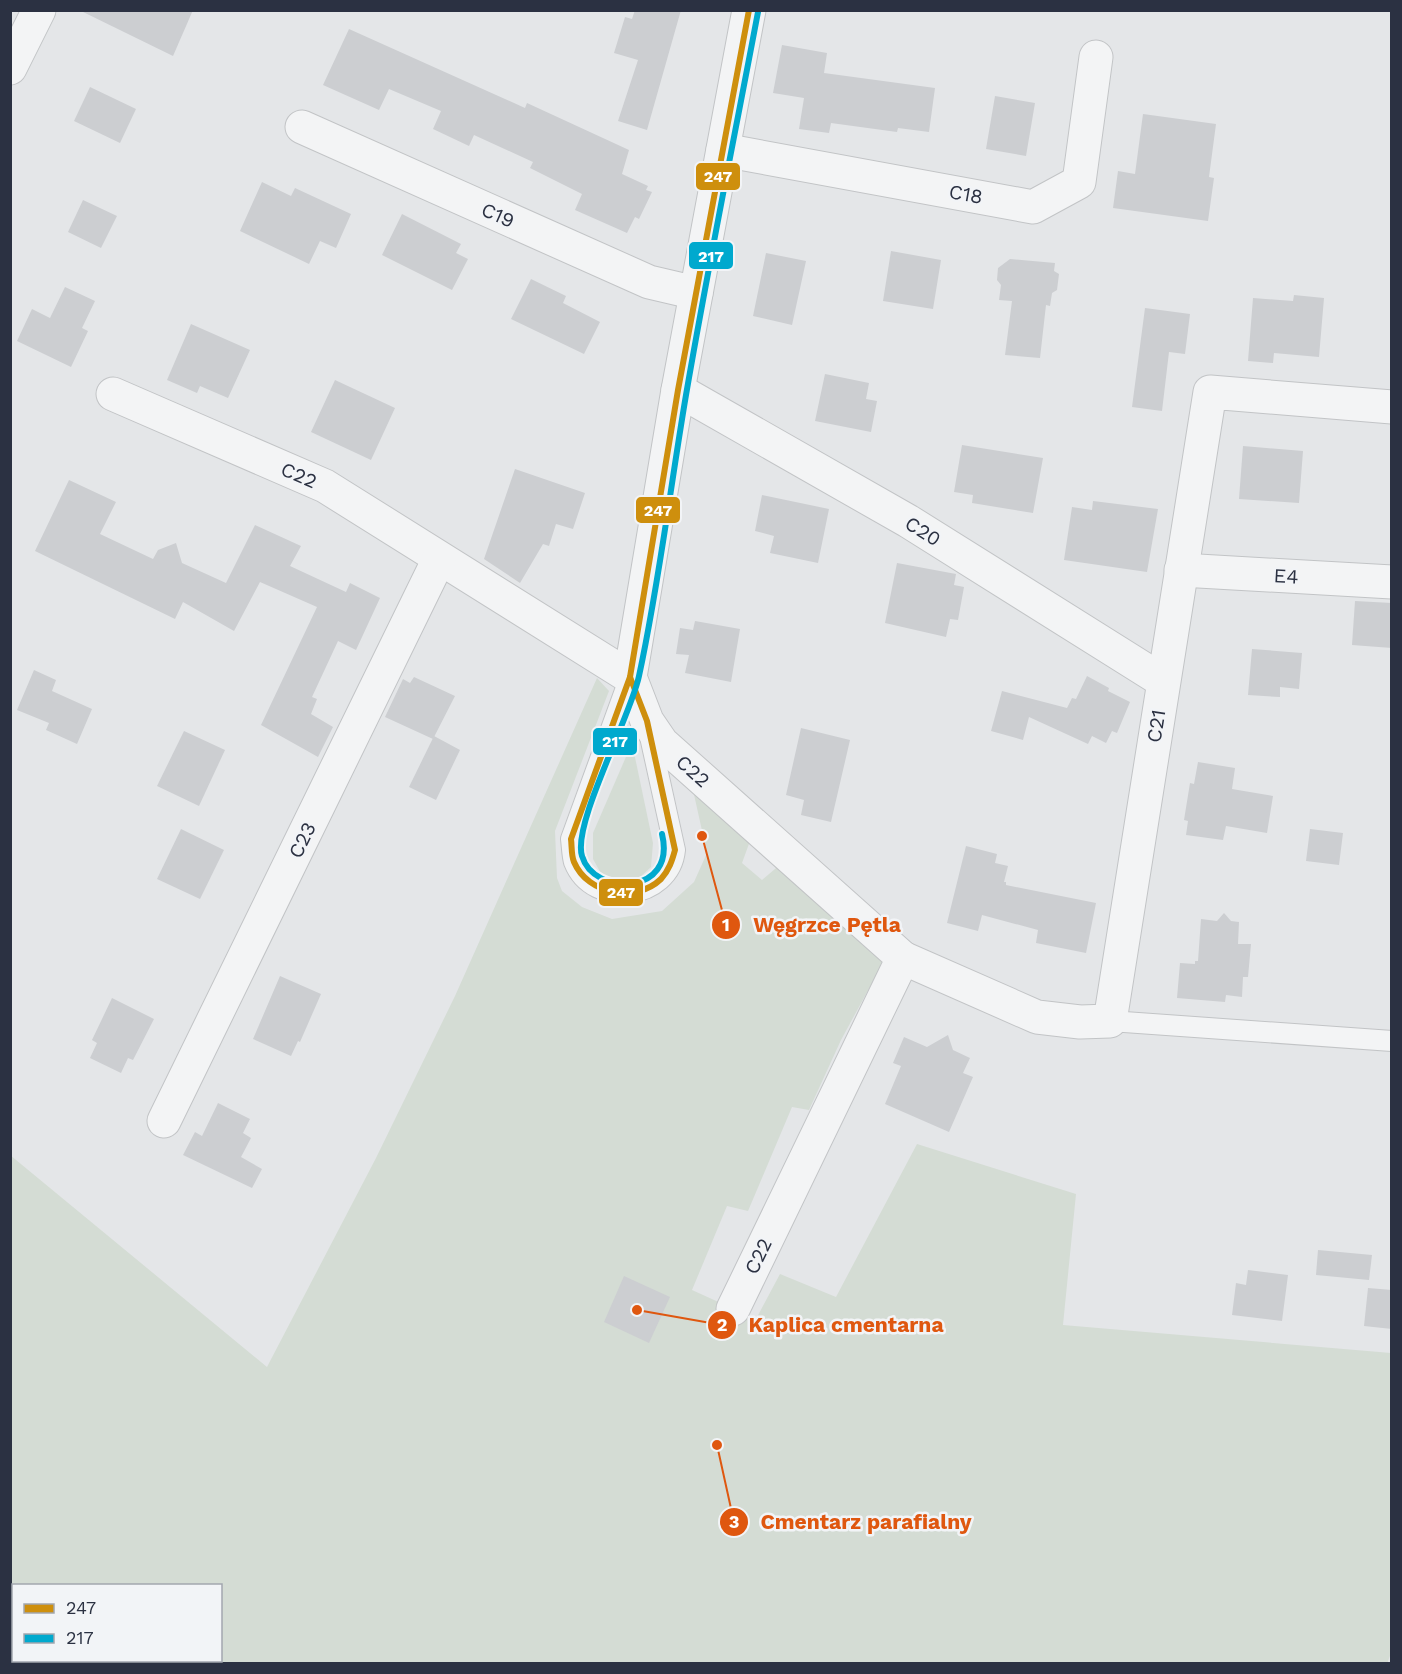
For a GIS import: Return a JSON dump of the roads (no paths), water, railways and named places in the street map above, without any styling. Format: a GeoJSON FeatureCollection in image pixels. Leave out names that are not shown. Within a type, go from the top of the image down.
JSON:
{"type":"FeatureCollection","features":[{"type":"Feature","properties":{"kind":"street"},"geometry":{"type":"LineString","coordinates":[[10,68],[39,10]]}},
{"type":"Feature","properties":{"kind":"street"},"geometry":{"type":"LineString","coordinates":[[630,677],[678,390],[749,10]]}},
{"type":"Feature","properties":{"kind":"street","name":"C18"},"geometry":{"type":"LineString","coordinates":[[723,150],[1033,207],[1079,182],[1096,57]]}},
{"type":"Feature","properties":{"kind":"street","name":"C19"},"geometry":{"type":"LineString","coordinates":[[302,127],[649,282],[696,293]]}},
{"type":"Feature","properties":{"kind":"street","name":"C20"},"geometry":{"type":"LineString","coordinates":[[678,390],[908,521],[1163,681]]}},
{"type":"Feature","properties":{"kind":"street","name":"C21"},"geometry":{"type":"LineString","coordinates":[[1110,1021],[1210,392],[1392,407]]}},
{"type":"Feature","properties":{"kind":"street","name":"C22"},"geometry":{"type":"LineString","coordinates":[[113,394],[325,486],[630,677],[647,721],[662,743],[903,958],[733,1309]]}},
{"type":"Feature","properties":{"kind":"street","name":"C23"},"geometry":{"type":"LineString","coordinates":[[164,1121],[439,559]]}},
{"type":"Feature","properties":{"kind":"street","name":"E4"},"geometry":{"type":"LineString","coordinates":[[1181,570],[1392,582]]}},
{"type":"Feature","properties":{"kind":"street"},"geometry":{"type":"LineString","coordinates":[[903,958],[1037,1017],[1080,1022],[1110,1021]]}},
{"type":"Feature","properties":{"kind":"lane"},"geometry":{"type":"LineString","coordinates":[[630,677],[571,839],[574,863],[588,880],[615,894],[634,894],[652,887],[672,867],[674,859],[675,850],[647,721]]}},
{"type":"Feature","properties":{"kind":"lane"},"geometry":{"type":"LineString","coordinates":[[1110,1021],[1392,1041]]}},
{"type":"Feature","properties":{"kind":"place","name":"Węgrzce Pętla"},"geometry":{"type":"Point","coordinates":[702,836]}},
{"type":"Feature","properties":{"kind":"place","name":"Kaplica cmentarna"},"geometry":{"type":"Point","coordinates":[637,1310]}},
{"type":"Feature","properties":{"kind":"place","name":"Cmentarz parafialny"},"geometry":{"type":"Point","coordinates":[717,1445]}}]}
